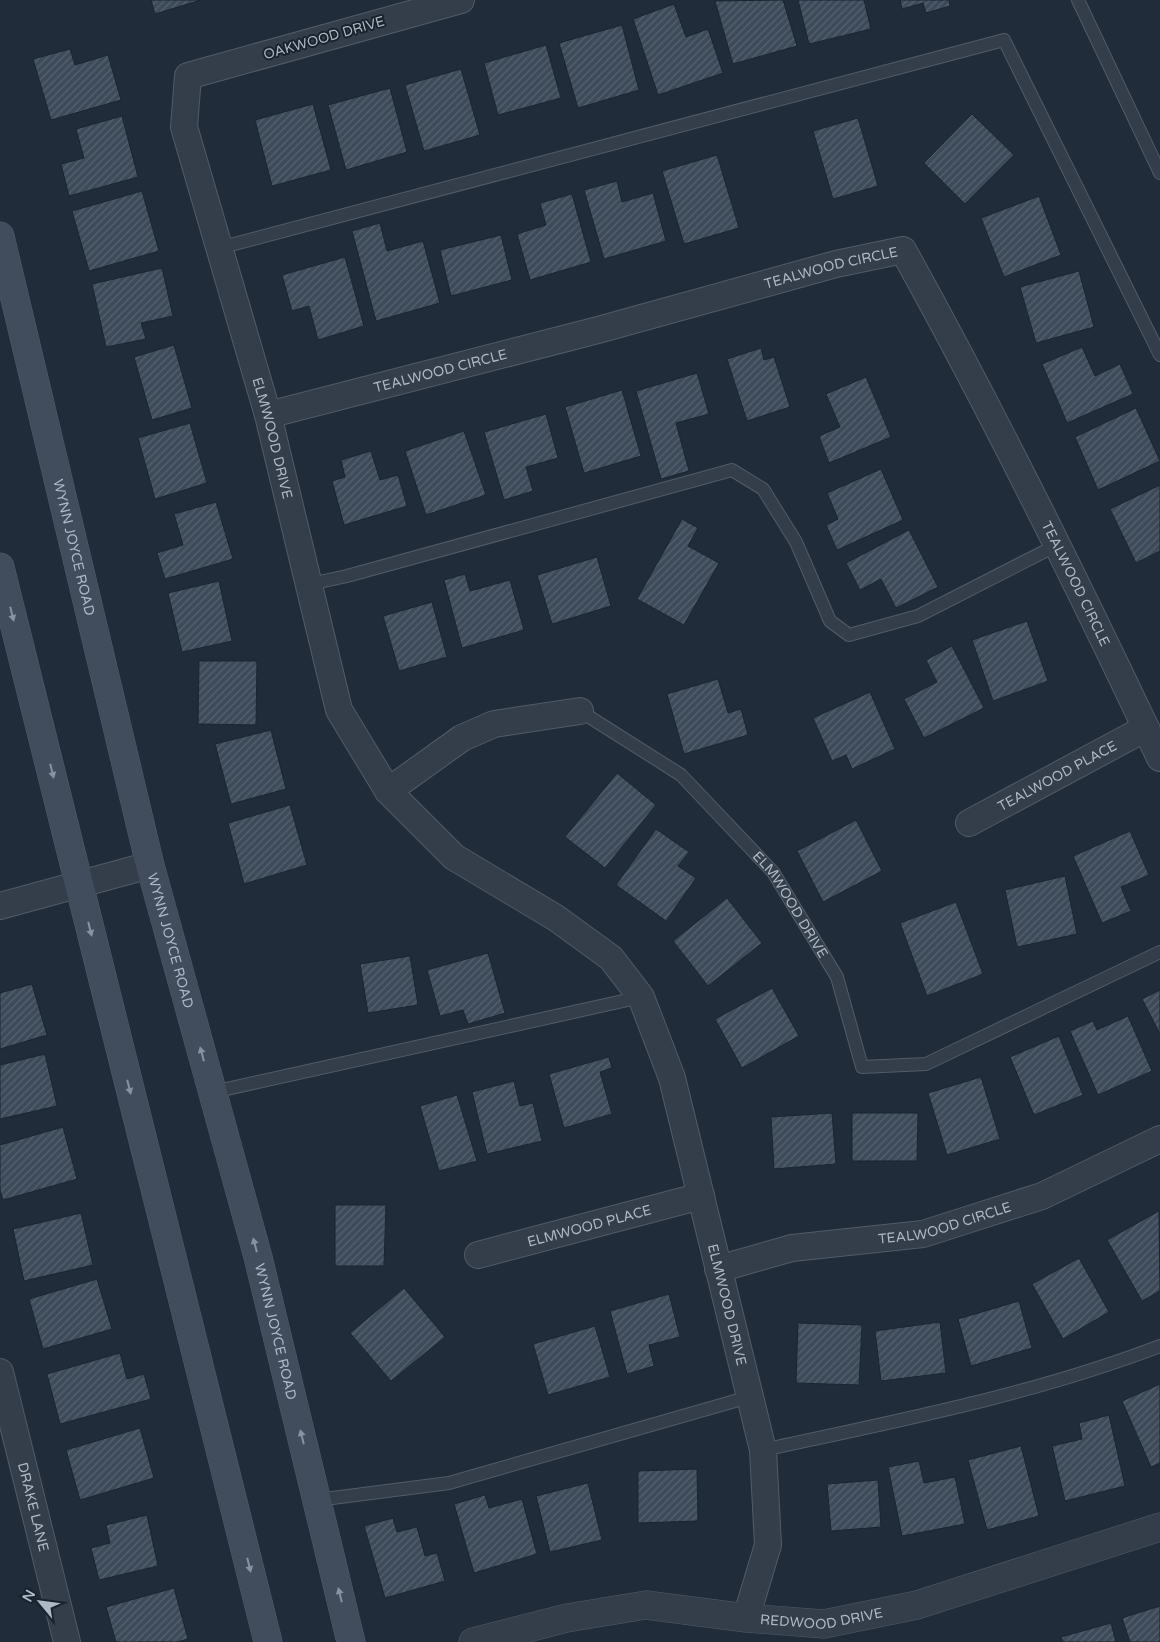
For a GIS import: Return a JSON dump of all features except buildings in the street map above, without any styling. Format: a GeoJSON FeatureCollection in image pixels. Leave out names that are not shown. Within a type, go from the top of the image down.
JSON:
{"type":"FeatureCollection","features":[{"type":"Feature","properties":{"kind":"main road","name":"WYNN JOYCE ROAD"},"geometry":{"type":"LineString","coordinates":[[0,236],[150,865],[258,1258],[352,1642]]}},
{"type":"Feature","properties":{"kind":"main road"},"geometry":{"type":"LineString","coordinates":[[0,566],[268,1642]]}},
{"type":"Feature","properties":{"kind":"street","name":"OAKWOOD DRIVE"},"geometry":{"type":"LineString","coordinates":[[188,76],[460,0]]}},
{"type":"Feature","properties":{"kind":"street","name":"ELMWOOD DRIVE"},"geometry":{"type":"LineString","coordinates":[[188,76],[184,127],[268,415],[339,710],[388,791],[454,857],[556,918],[611,958],[641,997],[672,1078],[763,1450],[768,1545],[746,1618]]}},
{"type":"Feature","properties":{"kind":"street","name":"TEALWOOD CIRCLE"},"geometry":{"type":"LineString","coordinates":[[268,415],[598,330],[836,264],[903,250],[962,356],[1059,544],[1160,758]]}},
{"type":"Feature","properties":{"kind":"street","name":"ELMWOOD DRIVE"},"geometry":{"type":"LineString","coordinates":[[388,791],[462,738],[494,724],[580,711]]}},
{"type":"Feature","properties":{"kind":"street","name":"TEALWOOD PLACE"},"geometry":{"type":"LineString","coordinates":[[969,823],[1146,728]]}},
{"type":"Feature","properties":{"kind":"street"},"geometry":{"type":"LineString","coordinates":[[0,906],[150,865]]}},
{"type":"Feature","properties":{"kind":"street","name":"TEALWOOD CIRCLE"},"geometry":{"type":"LineString","coordinates":[[718,1269],[792,1248],[923,1234],[1042,1196],[1160,1139]]}},
{"type":"Feature","properties":{"kind":"street","name":"ELMWOOD PLACE"},"geometry":{"type":"LineString","coordinates":[[478,1255],[700,1196]]}},
{"type":"Feature","properties":{"kind":"street","name":"DRAKE LANE"},"geometry":{"type":"LineString","coordinates":[[0,1372],[67,1642]]}},
{"type":"Feature","properties":{"kind":"street","name":"REDWOOD DRIVE"},"geometry":{"type":"LineString","coordinates":[[474,1642],[567,1618],[646,1605],[746,1618],[824,1624],[917,1605],[1160,1527]]}},
{"type":"Feature","properties":{"kind":"lane"},"geometry":{"type":"LineString","coordinates":[[1078,0],[1160,173]]}},
{"type":"Feature","properties":{"kind":"lane"},"geometry":{"type":"LineString","coordinates":[[219,248],[1004,40],[1160,355]]}},
{"type":"Feature","properties":{"kind":"lane"},"geometry":{"type":"LineString","coordinates":[[310,584],[356,574],[732,470],[763,489],[796,542],[830,621],[849,635],[918,616],[1059,544]]}},
{"type":"Feature","properties":{"kind":"lane","name":"ELMWOOD DRIVE"},"geometry":{"type":"LineString","coordinates":[[580,711],[681,775],[773,872],[837,977],[862,1068],[926,1064],[1160,952]]}},
{"type":"Feature","properties":{"kind":"lane"},"geometry":{"type":"LineString","coordinates":[[213,1092],[641,997]]}},
{"type":"Feature","properties":{"kind":"lane"},"geometry":{"type":"LineString","coordinates":[[763,1450],[932,1413],[1101,1369],[1160,1346]]}},
{"type":"Feature","properties":{"kind":"lane"},"geometry":{"type":"LineString","coordinates":[[317,1500],[449,1483],[749,1397]]}}]}
